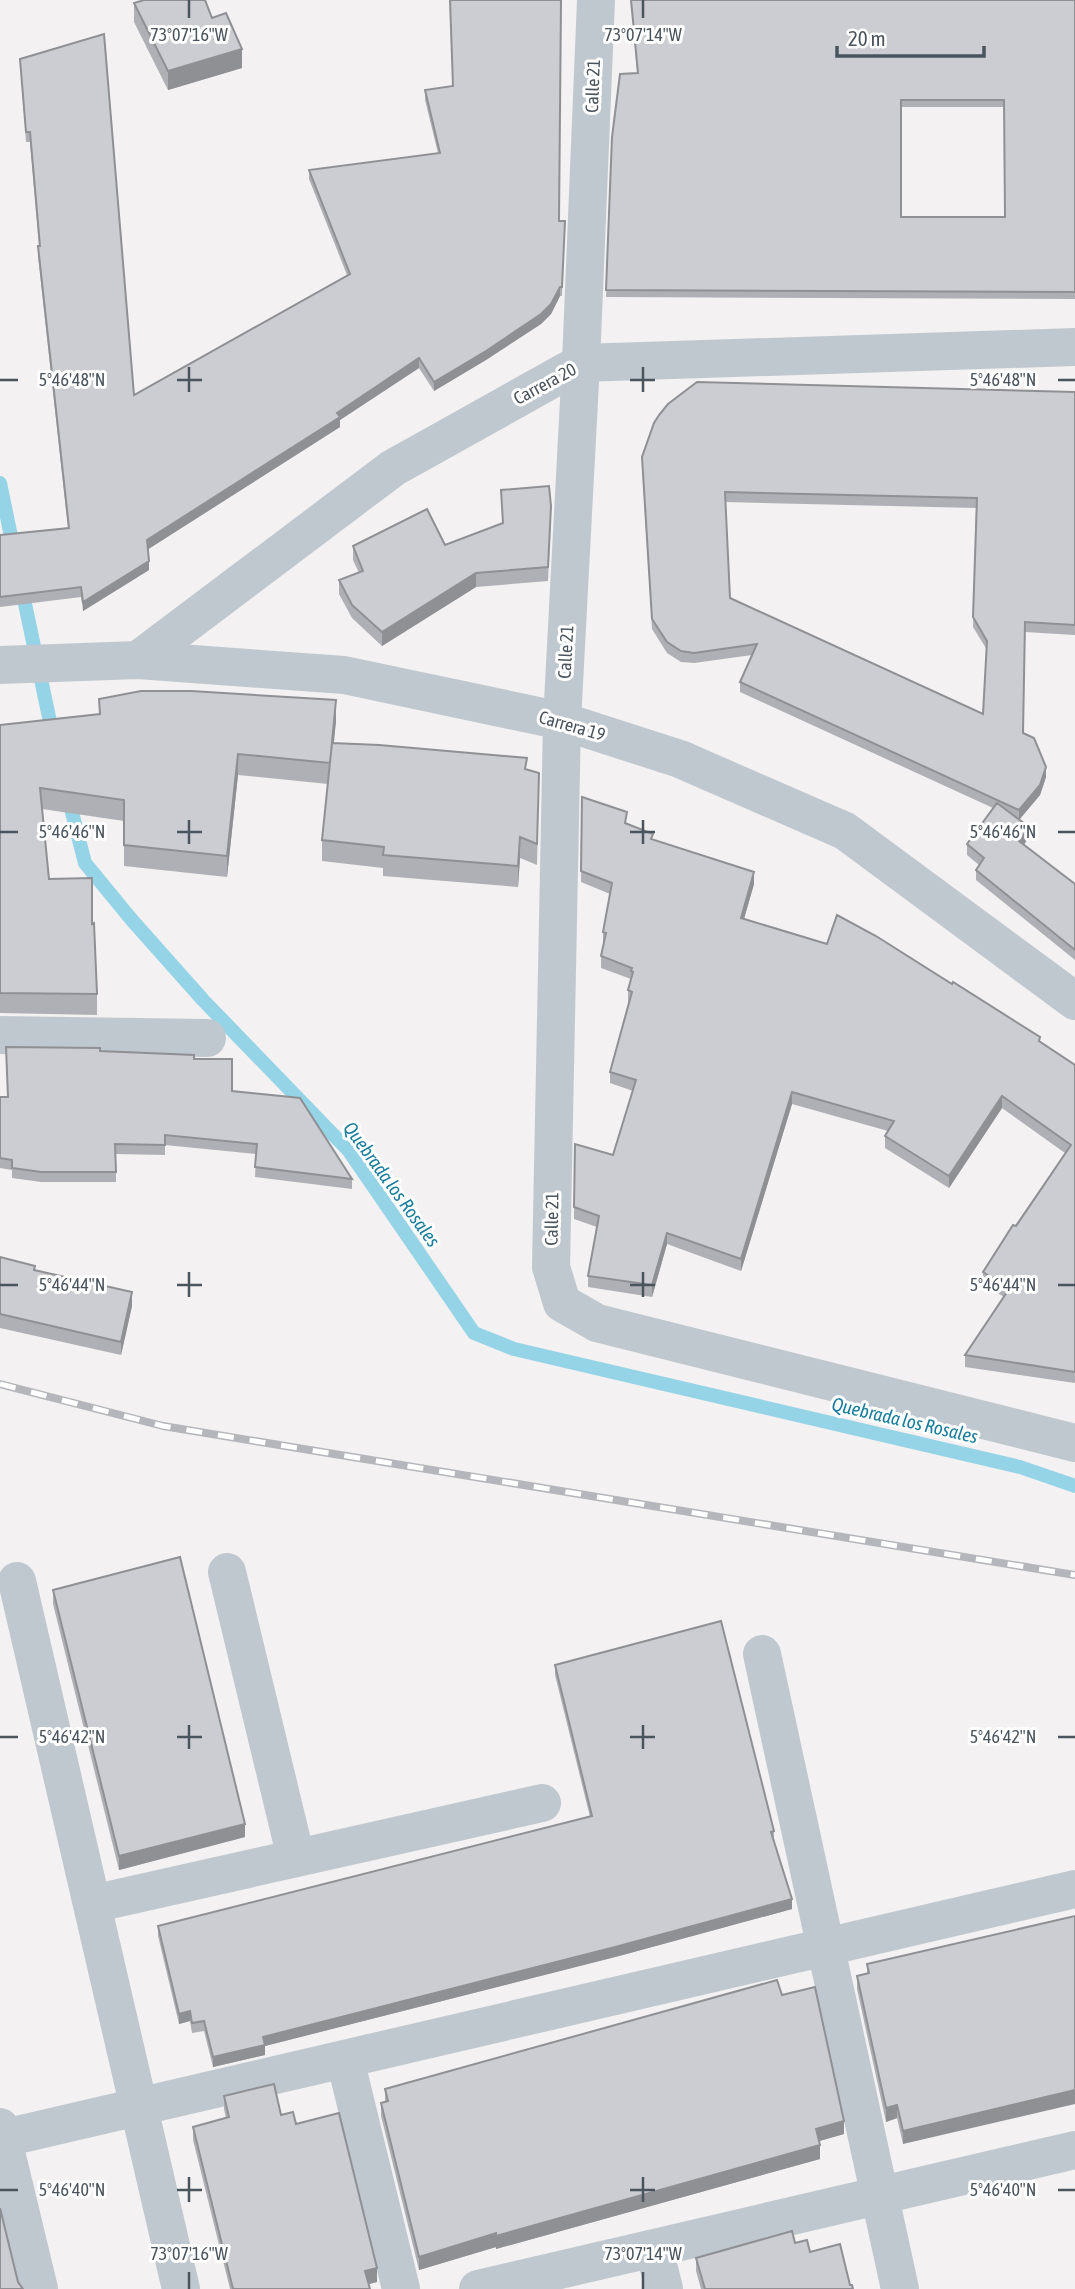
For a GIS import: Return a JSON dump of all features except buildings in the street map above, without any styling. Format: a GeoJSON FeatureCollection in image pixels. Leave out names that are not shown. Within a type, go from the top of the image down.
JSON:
{"type":"FeatureCollection","features":[{"type":"Feature","properties":{"kind":"street","name":"Calle 21"},"geometry":{"type":"LineString","coordinates":[[596,0],[581,363],[562,721],[551,1267],[562,1303],[597,1323],[1075,1443]]}},
{"type":"Feature","properties":{"kind":"street","name":"Carrera 20"},"geometry":{"type":"LineString","coordinates":[[123,660],[393,468],[581,363],[1075,347]]}},
{"type":"Feature","properties":{"kind":"street","name":"Carrera 19"},"geometry":{"type":"LineString","coordinates":[[5,665],[123,660],[345,675],[562,721],[680,759],[845,831],[1075,1001]]}},
{"type":"Feature","properties":{"kind":"street"},"geometry":{"type":"LineString","coordinates":[[0,1035],[207,1038]]}},
{"type":"Feature","properties":{"kind":"street"},"geometry":{"type":"LineString","coordinates":[[227,1572],[296,1858]]}},
{"type":"Feature","properties":{"kind":"street"},"geometry":{"type":"LineString","coordinates":[[17,1581],[181,2289]]}},
{"type":"Feature","properties":{"kind":"street"},"geometry":{"type":"LineString","coordinates":[[762,1654],[900,2289]]}},
{"type":"Feature","properties":{"kind":"street"},"geometry":{"type":"LineString","coordinates":[[92,1904],[542,1803]]}},
{"type":"Feature","properties":{"kind":"street"},"geometry":{"type":"LineString","coordinates":[[38,2289],[1,2135],[345,2059],[1075,1889]]}},
{"type":"Feature","properties":{"kind":"street"},"geometry":{"type":"LineString","coordinates":[[345,2059],[401,2289]]}},
{"type":"Feature","properties":{"kind":"street"},"geometry":{"type":"LineString","coordinates":[[478,2289],[1075,2150]]}},
{"type":"Feature","properties":{"kind":"street"},"geometry":{"type":"LineString","coordinates":[[654,2248],[664,2289]]}},
{"type":"Feature","properties":{"kind":"waterway","name":"Quebrada los Rosales"},"geometry":{"type":"LineString","coordinates":[[0,483],[14,551]]}},
{"type":"Feature","properties":{"kind":"waterway","name":"Quebrada los Rosales"},"geometry":{"type":"LineString","coordinates":[[21,585],[53,736]]}},
{"type":"Feature","properties":{"kind":"waterway","name":"Quebrada los Rosales"},"geometry":{"type":"LineString","coordinates":[[68,797],[85,863],[203,1000],[349,1151],[474,1333],[514,1349],[1020,1467],[1075,1486]]}},
{"type":"Feature","properties":{"kind":"railway"},"geometry":{"type":"LineString","coordinates":[[0,1384],[163,1426],[1075,1575]]}}]}
